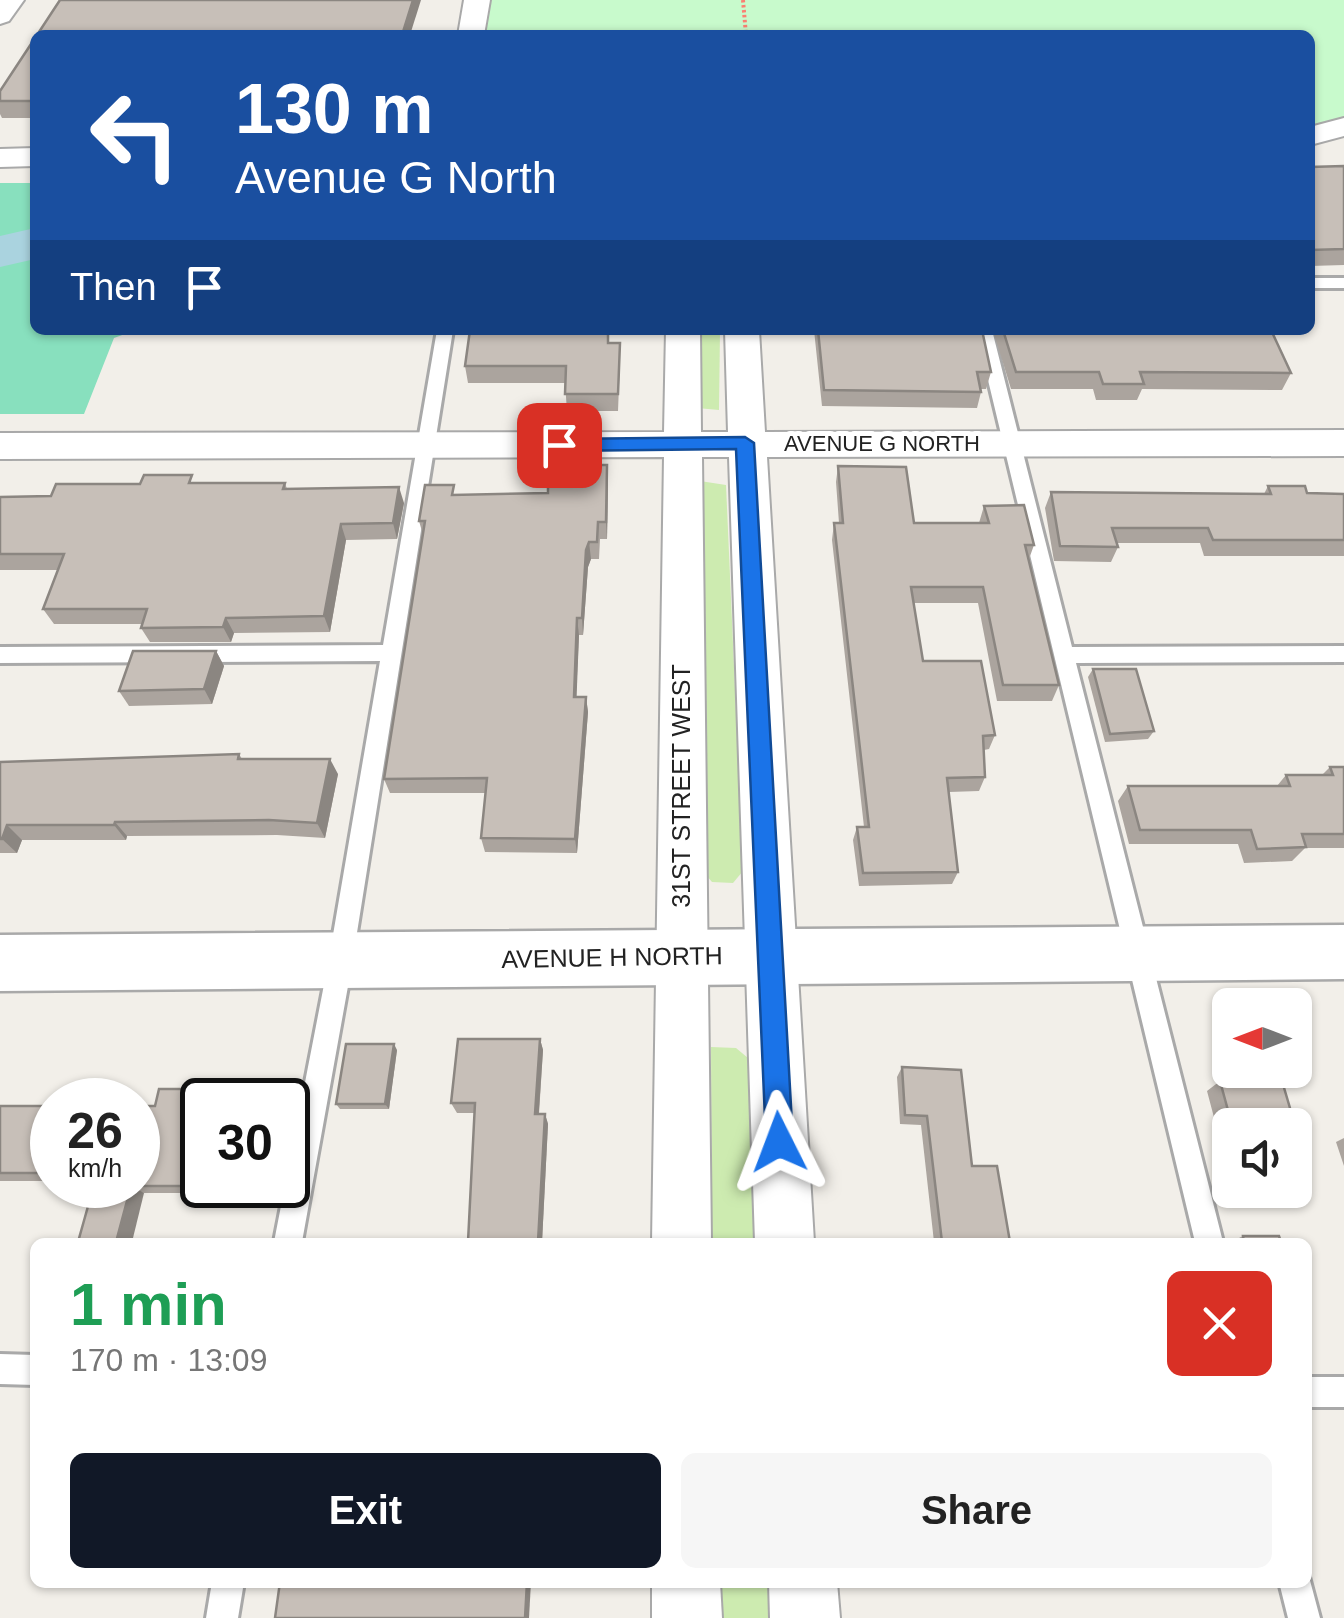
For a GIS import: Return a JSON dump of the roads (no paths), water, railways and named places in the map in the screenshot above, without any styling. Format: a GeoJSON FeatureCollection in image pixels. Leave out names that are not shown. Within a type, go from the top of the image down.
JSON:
{"type":"FeatureCollection","features":[{"type":"Feature","properties":{"kind":"street"},"geometry":{"type":"LineString","coordinates":[[0,16],[11,0]]}},
{"type":"Feature","properties":{"kind":"street"},"geometry":{"type":"LineString","coordinates":[[472,30],[477,0]]}},
{"type":"Feature","properties":{"kind":"street"},"geometry":{"type":"LineString","coordinates":[[1315,135],[1344,127]]}},
{"type":"Feature","properties":{"kind":"street"},"geometry":{"type":"LineString","coordinates":[[0,158],[30,158]]}},
{"type":"Feature","properties":{"kind":"street","name":"31ST STREET WEST"},"geometry":{"type":"LineString","coordinates":[[682,1238],[683,335]]}},
{"type":"Feature","properties":{"kind":"street"},"geometry":{"type":"LineString","coordinates":[[742,335],[785,1238]]}},
{"type":"Feature","properties":{"kind":"street","name":"AVENUE G NORTH"},"geometry":{"type":"LineString","coordinates":[[0,446],[1344,443]]}},
{"type":"Feature","properties":{"kind":"street","name":"AVENUE H NORTH"},"geometry":{"type":"LineString","coordinates":[[0,963],[340,964],[680,955],[1344,952]]}},
{"type":"Feature","properties":{"kind":"street"},"geometry":{"type":"LineString","coordinates":[[686,1588],[686,1618]]}},
{"type":"Feature","properties":{"kind":"street"},"geometry":{"type":"LineString","coordinates":[[803,1588],[804,1618]]}},
{"type":"Feature","properties":{"kind":"lane"},"geometry":{"type":"LineString","coordinates":[[1315,282],[1344,283]]}},
{"type":"Feature","properties":{"kind":"lane"},"geometry":{"type":"LineString","coordinates":[[289,1238],[340,964],[445,335]]}},
{"type":"Feature","properties":{"kind":"lane"},"geometry":{"type":"LineString","coordinates":[[985,335],[1008,442],[1207,1238]]}},
{"type":"Feature","properties":{"kind":"lane"},"geometry":{"type":"LineString","coordinates":[[0,655],[391,654]]}},
{"type":"Feature","properties":{"kind":"lane"},"geometry":{"type":"LineString","coordinates":[[1064,655],[1344,654]]}},
{"type":"Feature","properties":{"kind":"lane"},"geometry":{"type":"LineString","coordinates":[[0,1370],[30,1370]]}},
{"type":"Feature","properties":{"kind":"lane"},"geometry":{"type":"LineString","coordinates":[[1312,1392],[1344,1392]]}},
{"type":"Feature","properties":{"kind":"lane"},"geometry":{"type":"LineString","coordinates":[[222,1618],[227,1588]]}},
{"type":"Feature","properties":{"kind":"lane"},"geometry":{"type":"LineString","coordinates":[[1296,1588],[1304,1618]]}},
{"type":"Feature","properties":{"kind":"water"},"geometry":{"type":"Polygon","coordinates":[[[30,229],[30,260],[0,267],[0,236],[30,229]]]}}]}
